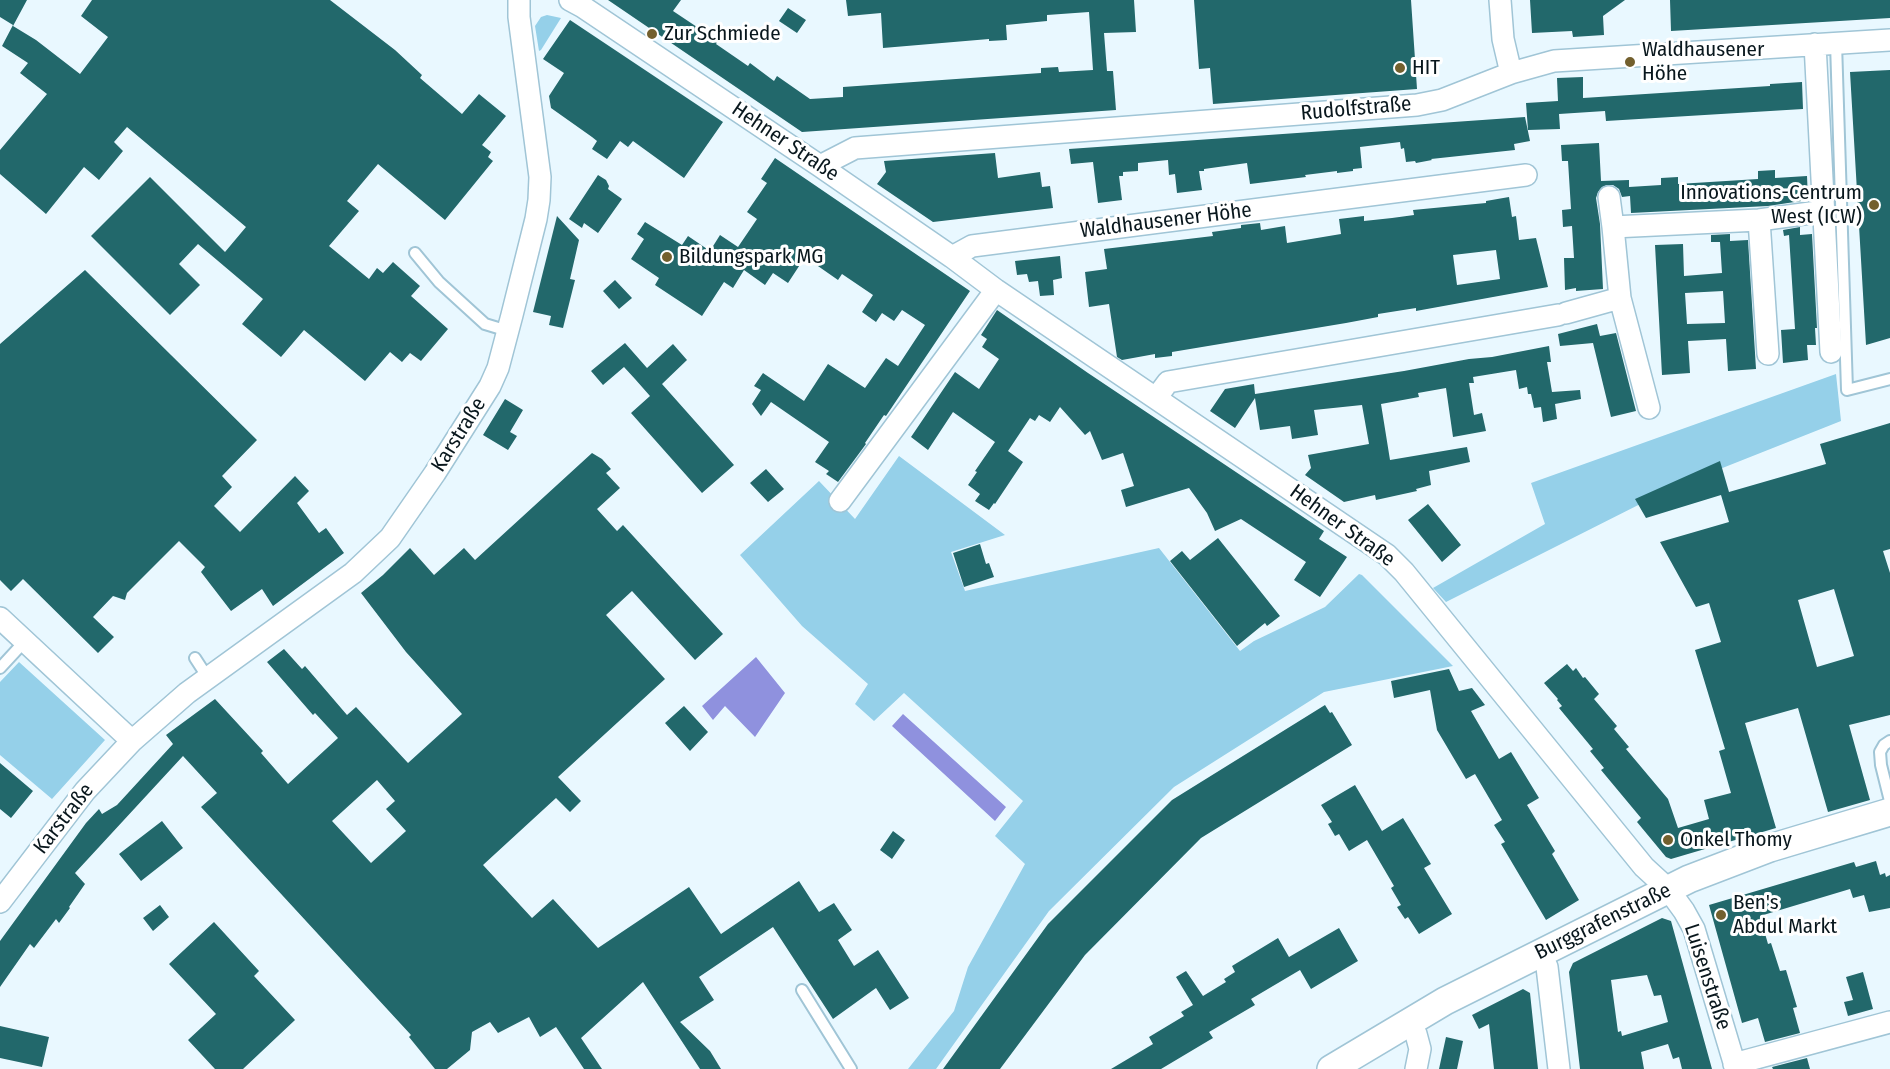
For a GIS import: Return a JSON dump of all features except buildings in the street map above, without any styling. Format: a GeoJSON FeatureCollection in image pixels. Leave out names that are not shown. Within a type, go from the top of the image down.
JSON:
{"type":"FeatureCollection","features":[{"type":"Feature","properties":{"kind":"street","name":"Karstraße"},"geometry":{"type":"LineString","coordinates":[[0,902],[85,791],[164,711],[353,573],[390,538],[435,473],[490,386],[498,368],[508,331],[539,200],[540,177],[519,17],[519,0]]}},
{"type":"Feature","properties":{"kind":"street","name":"Hehner Straße"},"geometry":{"type":"LineString","coordinates":[[570,0],[584,7],[820,166],[996,290],[1388,555],[1644,867],[1668,889]]}},
{"type":"Feature","properties":{"kind":"street"},"geometry":{"type":"LineString","coordinates":[[1500,0],[1503,39],[1511,73]]}},
{"type":"Feature","properties":{"kind":"street","name":"Rudolfstraße"},"geometry":{"type":"LineString","coordinates":[[820,166],[855,148],[1417,105],[1442,100],[1511,73],[1554,60],[1890,40]]}},
{"type":"Feature","properties":{"kind":"street"},"geometry":{"type":"LineString","coordinates":[[1825,43],[1825,211],[1832,352]]}},
{"type":"Feature","properties":{"kind":"street","name":"Waldhausener Höhe"},"geometry":{"type":"LineString","coordinates":[[952,257],[972,246],[1526,175]]}},
{"type":"Feature","properties":{"kind":"street"},"geometry":{"type":"LineString","coordinates":[[1608,197],[1620,298],[1649,408]]}},
{"type":"Feature","properties":{"kind":"street"},"geometry":{"type":"LineString","coordinates":[[1613,227],[1759,220],[1825,211]]}},
{"type":"Feature","properties":{"kind":"street"},"geometry":{"type":"LineString","coordinates":[[1759,220],[1768,354]]}},
{"type":"Feature","properties":{"kind":"street"},"geometry":{"type":"LineString","coordinates":[[840,501],[996,290]]}},
{"type":"Feature","properties":{"kind":"street"},"geometry":{"type":"LineString","coordinates":[[1156,398],[1168,382],[1562,314],[1620,298]]}},
{"type":"Feature","properties":{"kind":"street"},"geometry":{"type":"LineString","coordinates":[[0,618],[132,741]]}},
{"type":"Feature","properties":{"kind":"street","name":"Burggrafenstraße"},"geometry":{"type":"LineString","coordinates":[[1331,1069],[1446,1001],[1689,879],[1770,848],[1890,812]]}},
{"type":"Feature","properties":{"kind":"street","name":"Luisenstraße"},"geometry":{"type":"LineString","coordinates":[[1668,889],[1694,929],[1735,1067]]}},
{"type":"Feature","properties":{"kind":"street"},"geometry":{"type":"LineString","coordinates":[[1540,953],[1547,967],[1559,1069]]}},
{"type":"Feature","properties":{"kind":"street"},"geometry":{"type":"LineString","coordinates":[[1735,1067],[1890,1022]]}},
{"type":"Feature","properties":{"kind":"street"},"geometry":{"type":"LineString","coordinates":[[1409,1023],[1416,1034],[1420,1049],[1416,1069]]}},
{"type":"Feature","properties":{"kind":"lane"},"geometry":{"type":"LineString","coordinates":[[1825,43],[1847,390],[1890,379]]}},
{"type":"Feature","properties":{"kind":"lane"},"geometry":{"type":"LineString","coordinates":[[416,253],[439,282],[485,324],[508,331]]}},
{"type":"Feature","properties":{"kind":"lane"},"geometry":{"type":"LineString","coordinates":[[0,668],[25,641]]}},
{"type":"Feature","properties":{"kind":"lane"},"geometry":{"type":"LineString","coordinates":[[195,658],[208,678]]}},
{"type":"Feature","properties":{"kind":"lane"},"geometry":{"type":"LineString","coordinates":[[1890,741],[1880,752],[1890,801]]}},
{"type":"Feature","properties":{"kind":"lane"},"geometry":{"type":"LineString","coordinates":[[802,990],[851,1069]]}},
{"type":"Feature","properties":{"kind":"shaded area"},"geometry":{"type":"Polygon","coordinates":[[[547,15],[561,18],[539,51],[535,26],[541,17],[547,15]]]}},
{"type":"Feature","properties":{"kind":"shaded area"},"geometry":{"type":"Polygon","coordinates":[[[1836,374],[1841,421],[1672,488],[1446,602],[1433,588],[1545,524],[1531,483],[1836,374]]]}},
{"type":"Feature","properties":{"kind":"shaded area"},"geometry":{"type":"Polygon","coordinates":[[[899,456],[1005,535],[951,552],[965,591],[1159,548],[1240,651],[1254,641],[1325,607],[1359,574],[1453,666],[1324,692],[1174,787],[1049,911],[936,1069],[908,1069],[954,1011],[968,967],[1025,864],[995,836],[1023,801],[904,693],[874,721],[855,704],[868,684],[802,626],[740,555],[819,481],[855,519],[899,456]]]}},
{"type":"Feature","properties":{"kind":"shaded area"},"geometry":{"type":"Polygon","coordinates":[[[19,662],[105,740],[52,799],[0,755],[0,682],[19,662]]]}},
{"type":"Feature","properties":{"kind":"water"},"geometry":{"type":"Polygon","coordinates":[[[756,657],[785,693],[755,737],[725,706],[713,720],[702,706],[756,657]]]}},
{"type":"Feature","properties":{"kind":"water"},"geometry":{"type":"Polygon","coordinates":[[[903,714],[1006,807],[995,821],[892,726],[903,714]]]}},
{"type":"Feature","properties":{"kind":"place","name":"Zur Schmiede"},"geometry":{"type":"Point","coordinates":[652,34]}},
{"type":"Feature","properties":{"kind":"place","name":"Waldhausener Höhe"},"geometry":{"type":"Point","coordinates":[1630,62]}},
{"type":"Feature","properties":{"kind":"place","name":"HIT"},"geometry":{"type":"Point","coordinates":[1400,68]}},
{"type":"Feature","properties":{"kind":"place","name":"Innovations-Centrum West (ICW)"},"geometry":{"type":"Point","coordinates":[1874,205]}},
{"type":"Feature","properties":{"kind":"place","name":"Bildungspark MG"},"geometry":{"type":"Point","coordinates":[667,257]}},
{"type":"Feature","properties":{"kind":"place","name":"Onkel Thomy"},"geometry":{"type":"Point","coordinates":[1668,840]}},
{"type":"Feature","properties":{"kind":"place","name":"Ben's Abdul Markt"},"geometry":{"type":"Point","coordinates":[1721,915]}}]}
